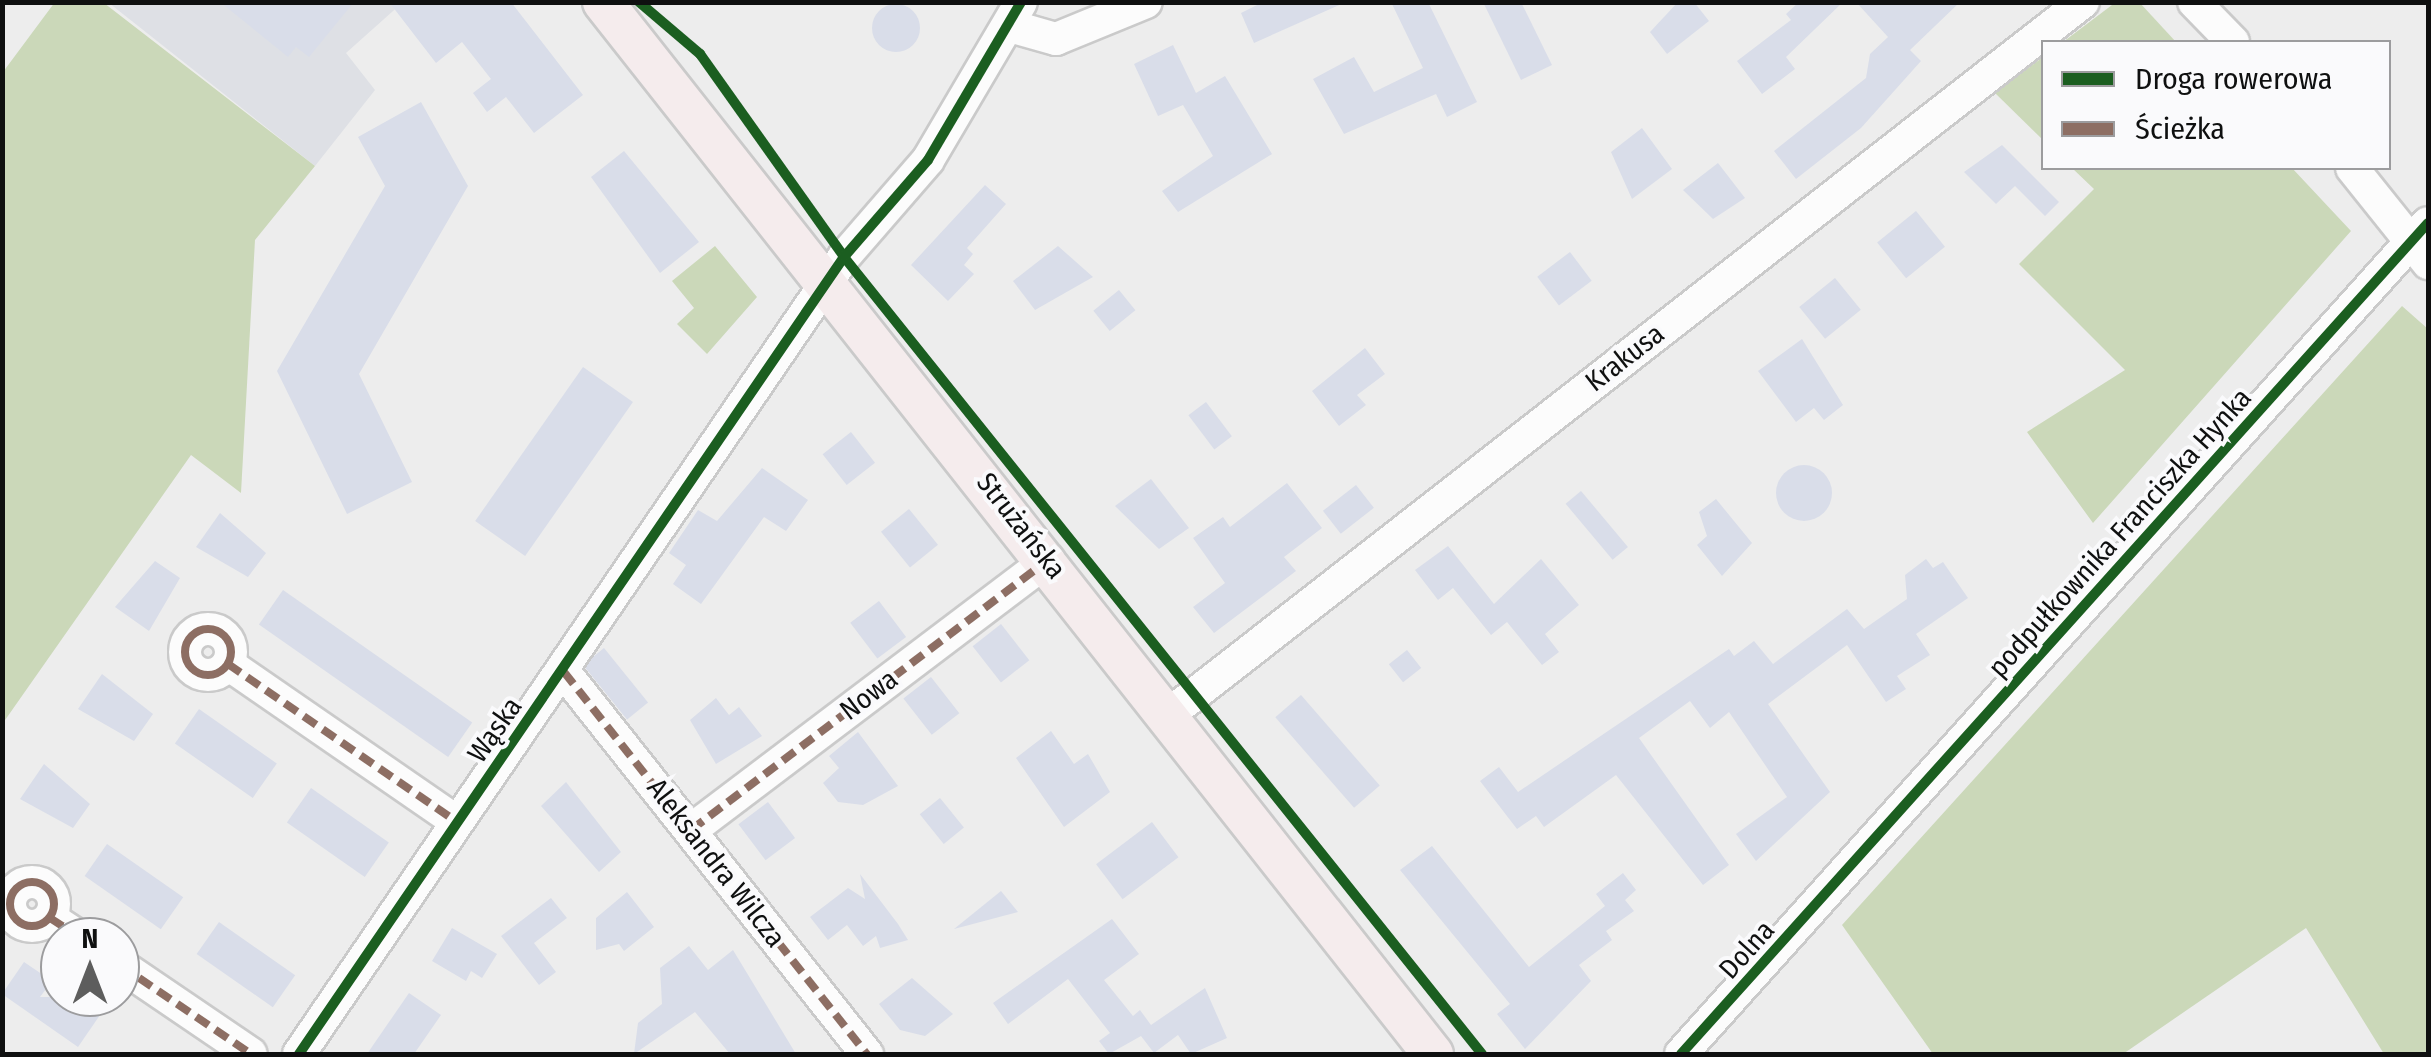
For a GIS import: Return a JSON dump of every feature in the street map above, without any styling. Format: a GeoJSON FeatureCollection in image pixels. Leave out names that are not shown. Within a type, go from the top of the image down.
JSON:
{"type":"FeatureCollection","features":[{"type":"Feature","properties":{"kind":"main road","name":"Strużańska"},"geometry":{"type":"LineString","coordinates":[[603,2],[1048,560],[1433,1054]]}},
{"type":"Feature","properties":{"kind":"street"},"geometry":{"type":"LineString","coordinates":[[1016,14],[1056,38],[1146,2]]}},
{"type":"Feature","properties":{"kind":"street","name":"Krakusa"},"geometry":{"type":"LineString","coordinates":[[1168,715],[2083,2]]}},
{"type":"Feature","properties":{"kind":"street"},"geometry":{"type":"LineString","coordinates":[[2194,2],[2230,40]]}},
{"type":"Feature","properties":{"kind":"street","name":"Wąska"},"geometry":{"type":"LineString","coordinates":[[299,1054],[831,286],[937,147],[1016,14]]}},
{"type":"Feature","properties":{"kind":"street"},"geometry":{"type":"LineString","coordinates":[[2354,170],[2422,244]]}},
{"type":"Feature","properties":{"kind":"street","name":"podpułkownika Franciszka Hynka"},"geometry":{"type":"LineString","coordinates":[[1845,874],[2422,244]]}},
{"type":"Feature","properties":{"kind":"street","name":"Nowa"},"geometry":{"type":"LineString","coordinates":[[691,830],[1048,560]]}},
{"type":"Feature","properties":{"kind":"street"},"geometry":{"type":"LineString","coordinates":[[228,664],[457,822]]}},
{"type":"Feature","properties":{"kind":"street","name":"Aleksandra Wilcza"},"geometry":{"type":"LineString","coordinates":[[564,672],[868,1054]]}},
{"type":"Feature","properties":{"kind":"street","name":"Dolna"},"geometry":{"type":"LineString","coordinates":[[1680,1054],[1845,874]]}},
{"type":"Feature","properties":{"kind":"street"},"geometry":{"type":"LineString","coordinates":[[140,979],[251,1054]]}},
{"type":"Feature","properties":{"kind":"shaded area"},"geometry":{"type":"Polygon","coordinates":[[[109,3],[402,3],[346,53],[375,90],[315,166],[109,3]]]}},
{"type":"Feature","properties":{"kind":"green space"},"geometry":{"type":"Polygon","coordinates":[[[55,2],[104,3],[315,166],[255,240],[241,493],[191,455],[3,723],[3,72],[55,2]]]}},
{"type":"Feature","properties":{"kind":"green space"},"geometry":{"type":"Polygon","coordinates":[[[2116,2],[2140,3],[2174,40],[2066,40],[2116,2]]]}},
{"type":"Feature","properties":{"kind":"green space"},"geometry":{"type":"Polygon","coordinates":[[[2041,58],[2041,138],[1995,93],[2041,58]]]}},
{"type":"Feature","properties":{"kind":"green space"},"geometry":{"type":"Polygon","coordinates":[[[2074,170],[2294,170],[2351,231],[2093,523],[2027,432],[2125,370],[2019,264],[2094,189],[2074,170]]]}},
{"type":"Feature","properties":{"kind":"green space"},"geometry":{"type":"Polygon","coordinates":[[[715,246],[757,297],[707,354],[677,324],[694,308],[672,281],[715,246]]]}},
{"type":"Feature","properties":{"kind":"green space"},"geometry":{"type":"Polygon","coordinates":[[[2402,306],[2428,329],[2428,1054],[2384,1054],[2306,928],[2123,1054],[1933,1054],[1842,925],[2402,306]]]}},
{"type":"Feature","properties":{"kind":"building"},"geometry":{"type":"Polygon","coordinates":[[[220,2],[354,2],[309,57],[296,47],[288,57],[220,2]]]}},
{"type":"Feature","properties":{"kind":"building"},"geometry":{"type":"Polygon","coordinates":[[[389,2],[511,2],[583,95],[534,133],[506,97],[487,112],[473,93],[491,79],[462,42],[436,63],[389,2]]]}},
{"type":"Feature","properties":{"kind":"building"},"geometry":{"type":"Polygon","coordinates":[[[1263,2],[1346,2],[1254,43],[1241,13],[1263,2]]]}},
{"type":"Feature","properties":{"kind":"building"},"geometry":{"type":"Polygon","coordinates":[[[1391,2],[1428,2],[1477,102],[1447,117],[1436,94],[1344,134],[1313,79],[1354,57],[1374,92],[1423,68],[1391,2]]]}},
{"type":"Feature","properties":{"kind":"building"},"geometry":{"type":"Polygon","coordinates":[[[1483,2],[1521,2],[1552,65],[1521,80],[1483,2]]]}},
{"type":"Feature","properties":{"kind":"building"},"geometry":{"type":"Polygon","coordinates":[[[1678,2],[1694,2],[1709,21],[1667,54],[1650,32],[1678,2]]]}},
{"type":"Feature","properties":{"kind":"building"},"geometry":{"type":"Polygon","coordinates":[[[1799,2],[1843,2],[1786,57],[1795,69],[1762,94],[1737,61],[1791,20],[1786,14],[1799,2]]]}},
{"type":"Feature","properties":{"kind":"building"},"geometry":{"type":"Polygon","coordinates":[[[1856,2],[1960,2],[1910,50],[1921,61],[1861,128],[1796,179],[1774,151],[1866,78],[1870,54],[1888,37],[1856,2]]]}},
{"type":"Feature","properties":{"kind":"building"},"geometry":{"type":"Polygon","coordinates":[[[896,4],[913,11],[920,28],[913,45],[896,52],[879,45],[872,28],[879,11],[896,4]]]}},
{"type":"Feature","properties":{"kind":"building"},"geometry":{"type":"Polygon","coordinates":[[[1173,45],[1196,93],[1225,76],[1272,154],[1178,212],[1162,191],[1213,156],[1183,105],[1158,116],[1134,64],[1173,45]]]}},
{"type":"Feature","properties":{"kind":"building"},"geometry":{"type":"Polygon","coordinates":[[[421,102],[468,186],[359,374],[412,482],[347,514],[277,371],[385,186],[358,137],[421,102]]]}},
{"type":"Feature","properties":{"kind":"building"},"geometry":{"type":"Polygon","coordinates":[[[1642,128],[1672,169],[1632,199],[1611,152],[1642,128]]]}},
{"type":"Feature","properties":{"kind":"building"},"geometry":{"type":"Polygon","coordinates":[[[2002,145],[2059,202],[2045,216],[2015,186],[1996,204],[1964,172],[2002,145]]]}},
{"type":"Feature","properties":{"kind":"building"},"geometry":{"type":"Polygon","coordinates":[[[624,151],[699,242],[660,273],[591,177],[624,151]]]}},
{"type":"Feature","properties":{"kind":"building"},"geometry":{"type":"Polygon","coordinates":[[[1718,163],[1745,198],[1713,219],[1683,190],[1718,163]]]}},
{"type":"Feature","properties":{"kind":"building"},"geometry":{"type":"Polygon","coordinates":[[[985,185],[1006,204],[967,248],[973,254],[964,265],[974,274],[948,301],[911,265],[985,185]]]}},
{"type":"Feature","properties":{"kind":"building"},"geometry":{"type":"Polygon","coordinates":[[[1916,211],[1945,247],[1906,278],[1877,242],[1916,211]]]}},
{"type":"Feature","properties":{"kind":"building"},"geometry":{"type":"Polygon","coordinates":[[[1058,246],[1093,277],[1035,310],[1013,281],[1058,246]]]}},
{"type":"Feature","properties":{"kind":"building"},"geometry":{"type":"Polygon","coordinates":[[[1570,252],[1592,281],[1559,305],[1537,277],[1570,252]]]}},
{"type":"Feature","properties":{"kind":"building"},"geometry":{"type":"Polygon","coordinates":[[[1835,278],[1861,310],[1825,339],[1799,307],[1835,278]]]}},
{"type":"Feature","properties":{"kind":"building"},"geometry":{"type":"Polygon","coordinates":[[[1119,290],[1135,310],[1110,331],[1093,311],[1119,290]]]}},
{"type":"Feature","properties":{"kind":"building"},"geometry":{"type":"Polygon","coordinates":[[[1802,339],[1843,405],[1824,420],[1814,408],[1796,422],[1758,371],[1802,339]]]}},
{"type":"Feature","properties":{"kind":"building"},"geometry":{"type":"Polygon","coordinates":[[[1365,348],[1385,374],[1357,395],[1366,405],[1339,426],[1312,391],[1365,348]]]}},
{"type":"Feature","properties":{"kind":"building"},"geometry":{"type":"Polygon","coordinates":[[[583,367],[633,402],[525,556],[475,521],[583,367]]]}},
{"type":"Feature","properties":{"kind":"building"},"geometry":{"type":"Polygon","coordinates":[[[1206,402],[1232,436],[1214,450],[1188,415],[1206,402]]]}},
{"type":"Feature","properties":{"kind":"building"},"geometry":{"type":"Polygon","coordinates":[[[851,432],[875,463],[847,485],[823,454],[851,432]]]}},
{"type":"Feature","properties":{"kind":"building"},"geometry":{"type":"Polygon","coordinates":[[[1804,465],[1824,473],[1832,493],[1824,513],[1804,521],[1784,513],[1776,493],[1784,473],[1804,465]]]}},
{"type":"Feature","properties":{"kind":"building"},"geometry":{"type":"Polygon","coordinates":[[[762,468],[808,500],[786,531],[764,517],[701,604],[673,584],[686,565],[669,553],[698,510],[717,521],[762,468]]]}},
{"type":"Feature","properties":{"kind":"building"},"geometry":{"type":"Polygon","coordinates":[[[1151,479],[1189,528],[1159,549],[1115,506],[1151,479]]]}},
{"type":"Feature","properties":{"kind":"building"},"geometry":{"type":"Polygon","coordinates":[[[1287,483],[1322,528],[1284,557],[1296,571],[1214,633],[1193,607],[1225,583],[1193,538],[1223,517],[1230,527],[1287,483]]]}},
{"type":"Feature","properties":{"kind":"building"},"geometry":{"type":"Polygon","coordinates":[[[1356,485],[1374,508],[1341,534],[1323,511],[1356,485]]]}},
{"type":"Feature","properties":{"kind":"building"},"geometry":{"type":"Polygon","coordinates":[[[1581,491],[1628,547],[1613,560],[1566,504],[1581,491]]]}},
{"type":"Feature","properties":{"kind":"building"},"geometry":{"type":"Polygon","coordinates":[[[1716,499],[1752,543],[1722,576],[1697,545],[1707,536],[1699,512],[1716,499]]]}},
{"type":"Feature","properties":{"kind":"building"},"geometry":{"type":"Polygon","coordinates":[[[909,509],[938,545],[910,567],[881,532],[909,509]]]}},
{"type":"Feature","properties":{"kind":"building"},"geometry":{"type":"Polygon","coordinates":[[[220,513],[266,553],[248,577],[196,547],[220,513]]]}},
{"type":"Feature","properties":{"kind":"building"},"geometry":{"type":"Polygon","coordinates":[[[1448,546],[1494,604],[1541,559],[1579,605],[1545,634],[1559,652],[1542,665],[1507,622],[1491,635],[1453,588],[1438,600],[1415,570],[1448,546]]]}},
{"type":"Feature","properties":{"kind":"building"},"geometry":{"type":"Polygon","coordinates":[[[1926,559],[1933,568],[1943,562],[1968,598],[1916,634],[1930,655],[1897,676],[1906,689],[1886,702],[1847,645],[1768,704],[1830,792],[1756,861],[1736,834],[1787,797],[1729,712],[1710,728],[1690,701],[1639,738],[1729,865],[1703,885],[1616,775],[1544,827],[1536,816],[1517,829],[1480,781],[1499,767],[1518,792],[1729,649],[1734,656],[1754,641],[1773,664],[1847,609],[1864,629],[1907,599],[1905,575],[1926,559]]]}},
{"type":"Feature","properties":{"kind":"building"},"geometry":{"type":"Polygon","coordinates":[[[155,561],[180,578],[149,631],[115,607],[155,561]]]}},
{"type":"Feature","properties":{"kind":"building"},"geometry":{"type":"Polygon","coordinates":[[[283,590],[472,722],[448,757],[259,624],[283,590]]]}},
{"type":"Feature","properties":{"kind":"building"},"geometry":{"type":"Polygon","coordinates":[[[879,601],[906,637],[877,659],[850,623],[879,601]]]}},
{"type":"Feature","properties":{"kind":"building"},"geometry":{"type":"Polygon","coordinates":[[[1001,624],[1029,660],[1001,682],[973,646],[1001,624]]]}},
{"type":"Feature","properties":{"kind":"building"},"geometry":{"type":"Polygon","coordinates":[[[604,648],[648,702],[627,719],[583,665],[604,648]]]}},
{"type":"Feature","properties":{"kind":"building"},"geometry":{"type":"Polygon","coordinates":[[[1407,650],[1421,668],[1403,682],[1389,664],[1407,650]]]}},
{"type":"Feature","properties":{"kind":"building"},"geometry":{"type":"Polygon","coordinates":[[[102,674],[153,714],[134,741],[78,709],[102,674]]]}},
{"type":"Feature","properties":{"kind":"building"},"geometry":{"type":"Polygon","coordinates":[[[931,677],[959,713],[932,735],[903,699],[931,677]]]}},
{"type":"Feature","properties":{"kind":"building"},"geometry":{"type":"Polygon","coordinates":[[[1301,695],[1380,786],[1354,808],[1275,717],[1301,695]]]}},
{"type":"Feature","properties":{"kind":"building"},"geometry":{"type":"Polygon","coordinates":[[[716,698],[729,715],[739,707],[762,736],[716,764],[690,720],[716,698]]]}},
{"type":"Feature","properties":{"kind":"building"},"geometry":{"type":"Polygon","coordinates":[[[199,709],[277,763],[253,798],[175,743],[199,709]]]}},
{"type":"Feature","properties":{"kind":"building"},"geometry":{"type":"Polygon","coordinates":[[[1051,731],[1074,764],[1088,754],[1110,792],[1064,827],[1016,758],[1051,731]]]}},
{"type":"Feature","properties":{"kind":"building"},"geometry":{"type":"Polygon","coordinates":[[[858,732],[898,786],[863,805],[838,802],[823,783],[839,768],[829,756],[858,732]]]}},
{"type":"Feature","properties":{"kind":"building"},"geometry":{"type":"Polygon","coordinates":[[[44,764],[90,804],[73,828],[20,799],[44,764]]]}},
{"type":"Feature","properties":{"kind":"building"},"geometry":{"type":"Polygon","coordinates":[[[566,782],[621,852],[599,872],[541,806],[566,782]]]}},
{"type":"Feature","properties":{"kind":"building"},"geometry":{"type":"Polygon","coordinates":[[[311,788],[389,842],[365,877],[287,822],[311,788]]]}},
{"type":"Feature","properties":{"kind":"building"},"geometry":{"type":"Polygon","coordinates":[[[940,798],[964,828],[944,844],[920,814],[940,798]]]}},
{"type":"Feature","properties":{"kind":"building"},"geometry":{"type":"Polygon","coordinates":[[[768,802],[795,838],[766,860],[738,824],[768,802]]]}},
{"type":"Feature","properties":{"kind":"building"},"geometry":{"type":"Polygon","coordinates":[[[1152,822],[1178,857],[1123,899],[1096,864],[1152,822]]]}},
{"type":"Feature","properties":{"kind":"building"},"geometry":{"type":"Polygon","coordinates":[[[107,844],[183,897],[161,929],[85,876],[107,844]]]}},
{"type":"Feature","properties":{"kind":"building"},"geometry":{"type":"Polygon","coordinates":[[[1432,846],[1529,967],[1605,906],[1596,894],[1623,873],[1636,890],[1625,900],[1634,911],[1606,931],[1612,940],[1579,965],[1591,981],[1525,1049],[1497,1014],[1510,1004],[1400,870],[1432,846]]]}},
{"type":"Feature","properties":{"kind":"building"},"geometry":{"type":"Polygon","coordinates":[[[860,874],[908,940],[880,948],[876,936],[863,946],[847,925],[828,940],[810,917],[848,888],[865,899],[860,874]]]}},
{"type":"Feature","properties":{"kind":"building"},"geometry":{"type":"Polygon","coordinates":[[[1001,891],[1018,912],[954,929],[1001,891]]]}},
{"type":"Feature","properties":{"kind":"building"},"geometry":{"type":"Polygon","coordinates":[[[627,892],[654,927],[624,951],[619,944],[596,950],[596,918],[627,892]]]}},
{"type":"Feature","properties":{"kind":"building"},"geometry":{"type":"Polygon","coordinates":[[[551,898],[567,918],[534,943],[556,972],[539,985],[501,936],[551,898]]]}},
{"type":"Feature","properties":{"kind":"building"},"geometry":{"type":"Polygon","coordinates":[[[1112,919],[1139,954],[1104,980],[1133,1016],[1140,1010],[1151,1025],[1205,988],[1227,1038],[1191,1054],[1178,1035],[1154,1053],[1141,1036],[1109,1054],[1099,1041],[1110,1033],[1068,979],[1008,1024],[993,1003],[1112,919]]]}},
{"type":"Feature","properties":{"kind":"building"},"geometry":{"type":"Polygon","coordinates":[[[219,922],[295,975],[273,1007],[197,954],[219,922]]]}},
{"type":"Feature","properties":{"kind":"building"},"geometry":{"type":"Polygon","coordinates":[[[452,928],[497,954],[482,978],[471,971],[466,981],[432,961],[452,928]]]}},
{"type":"Feature","properties":{"kind":"building"},"geometry":{"type":"Polygon","coordinates":[[[689,946],[708,970],[733,950],[796,1054],[730,1054],[695,1012],[634,1054],[638,1023],[662,1004],[660,968],[689,946]]]}},
{"type":"Feature","properties":{"kind":"building"},"geometry":{"type":"Polygon","coordinates":[[[24,962],[40,973],[40,1017],[99,1017],[78,1047],[2,994],[24,962]]]}},
{"type":"Feature","properties":{"kind":"building"},"geometry":{"type":"Polygon","coordinates":[[[912,978],[953,1014],[925,1036],[900,1030],[879,1004],[912,978]]]}},
{"type":"Feature","properties":{"kind":"building"},"geometry":{"type":"Polygon","coordinates":[[[409,993],[441,1015],[414,1054],[367,1054],[409,993]]]}},
{"type":"Feature","properties":{"kind":"marked path"},"geometry":{"type":"LineString","coordinates":[[691,830],[1048,560]]}},
{"type":"Feature","properties":{"kind":"marked path"},"geometry":{"type":"LineString","coordinates":[[208,629],[224,636],[231,652],[224,668],[208,675],[192,668],[185,652],[192,636],[208,629]]}},
{"type":"Feature","properties":{"kind":"marked path"},"geometry":{"type":"LineString","coordinates":[[228,664],[457,822]]}},
{"type":"Feature","properties":{"kind":"marked path"},"geometry":{"type":"LineString","coordinates":[[564,672],[867,1054]]}},
{"type":"Feature","properties":{"kind":"marked path"},"geometry":{"type":"LineString","coordinates":[[32,882],[48,888],[54,904],[48,920],[32,926],[16,920],[10,904],[16,888],[32,882]]}},
{"type":"Feature","properties":{"kind":"marked path"},"geometry":{"type":"LineString","coordinates":[[140,979],[251,1054]]}},
{"type":"Feature","properties":{"kind":"cycle path"},"geometry":{"type":"LineString","coordinates":[[639,2],[700,54],[844,257],[1482,1054]]}},
{"type":"Feature","properties":{"kind":"cycle path"},"geometry":{"type":"LineString","coordinates":[[299,1054],[844,257],[928,160],[1021,2]]}},
{"type":"Feature","properties":{"kind":"cycle path"},"geometry":{"type":"LineString","coordinates":[[1681,1054],[2428,223]]}}]}
